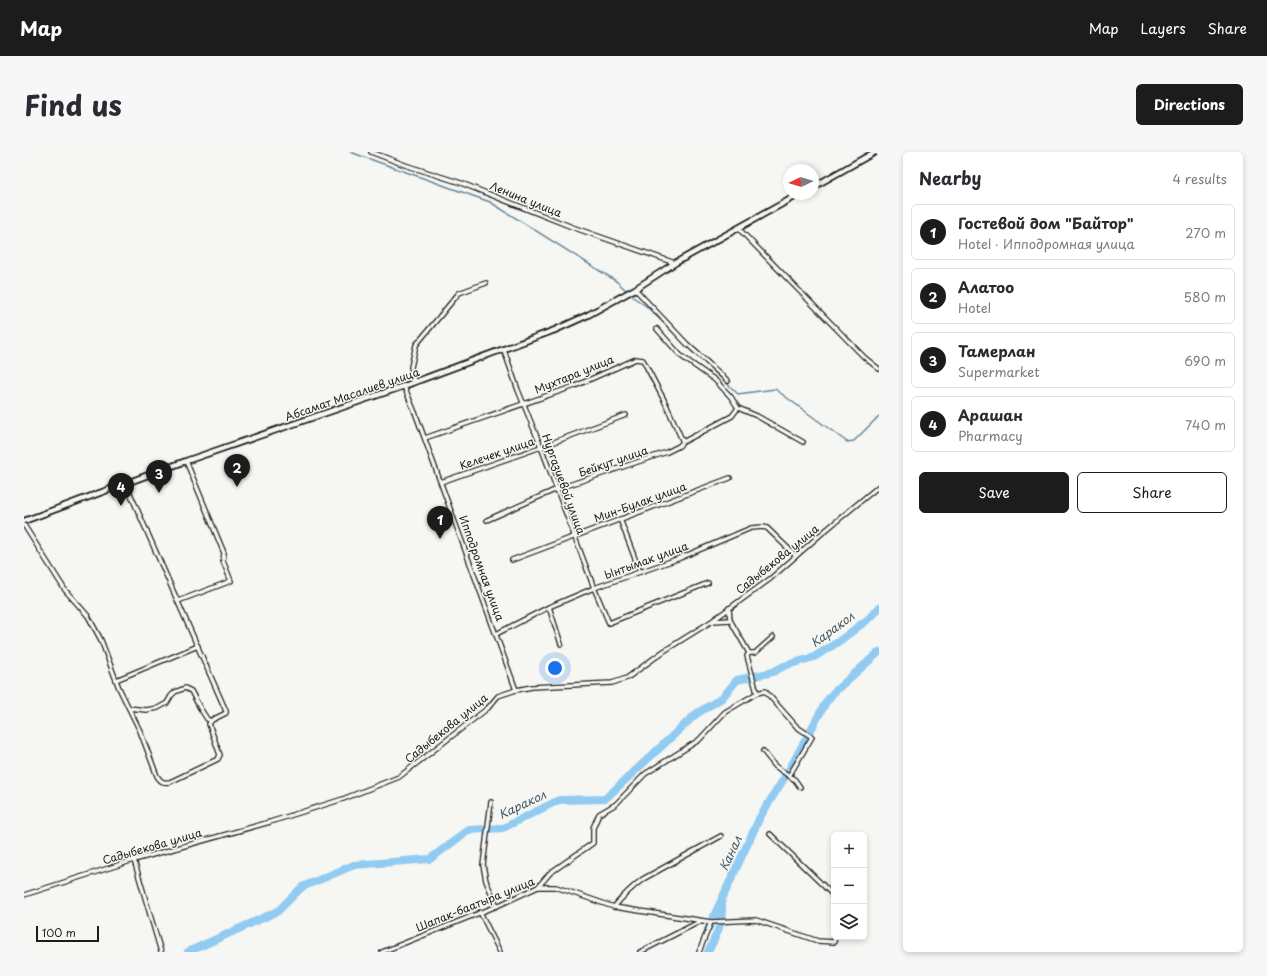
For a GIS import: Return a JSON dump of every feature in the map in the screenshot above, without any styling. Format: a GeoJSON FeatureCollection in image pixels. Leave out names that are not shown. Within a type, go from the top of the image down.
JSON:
{"type":"FeatureCollection","features":[{"type":"Feature","properties":{"kind":"street","name":"Ленина улица"},"geometry":{"type":"LineString","coordinates":[[371,152],[405,165],[461,183],[572,227],[675,264]]}},
{"type":"Feature","properties":{"kind":"street"},"geometry":{"type":"LineString","coordinates":[[819,184],[875,152]]}},
{"type":"Feature","properties":{"kind":"street","name":"Абсамат Масалиев улица"},"geometry":{"type":"LineString","coordinates":[[24,521],[186,462],[504,350],[568,324],[588,315],[635,289],[675,264],[789,200]]}},
{"type":"Feature","properties":{"kind":"street"},"geometry":{"type":"LineString","coordinates":[[739,228],[864,357],[879,369]]}},
{"type":"Feature","properties":{"kind":"street"},"geometry":{"type":"LineString","coordinates":[[414,382],[411,367],[416,345],[459,293],[486,283]]}},
{"type":"Feature","properties":{"kind":"street"},"geometry":{"type":"LineString","coordinates":[[635,289],[687,344],[728,381]]}},
{"type":"Feature","properties":{"kind":"street"},"geometry":{"type":"LineString","coordinates":[[657,329],[681,356],[715,380],[731,397],[738,408],[757,416],[803,442]]}},
{"type":"Feature","properties":{"kind":"street","name":"Нургазиевой улица"},"geometry":{"type":"LineString","coordinates":[[504,350],[574,536],[609,623],[708,583]]}},
{"type":"Feature","properties":{"kind":"street","name":"Мухтара улица"},"geometry":{"type":"LineString","coordinates":[[425,438],[575,386],[636,359],[643,360],[664,400],[683,442]]}},
{"type":"Feature","properties":{"kind":"street","name":"Ипподромная улица"},"geometry":{"type":"LineString","coordinates":[[404,386],[425,438],[516,690]]}},
{"type":"Feature","properties":{"kind":"street","name":"Бейкут улица"},"geometry":{"type":"LineString","coordinates":[[487,520],[557,489],[667,452],[732,416],[738,408]]}},
{"type":"Feature","properties":{"kind":"street","name":"Келечек улица"},"geometry":{"type":"LineString","coordinates":[[441,482],[626,415]]}},
{"type":"Feature","properties":{"kind":"street"},"geometry":{"type":"LineString","coordinates":[[178,601],[231,581],[223,561],[224,552],[186,462]]}},
{"type":"Feature","properties":{"kind":"street","name":"Мин-Булак улица"},"geometry":{"type":"LineString","coordinates":[[512,560],[730,478]]}},
{"type":"Feature","properties":{"kind":"street"},"geometry":{"type":"LineString","coordinates":[[24,525],[65,590],[88,616],[101,640],[116,680],[140,731],[157,776],[165,783],[170,782],[218,759],[220,755],[209,726],[211,721],[226,713],[226,710],[126,484]]}},
{"type":"Feature","properties":{"kind":"street","name":"Садыбекова улица"},"geometry":{"type":"LineString","coordinates":[[24,895],[134,860],[270,822],[343,799],[399,777],[488,708],[498,696],[516,690],[539,687],[612,683],[627,678],[664,651],[712,621],[770,579],[879,486]]}},
{"type":"Feature","properties":{"kind":"street"},"geometry":{"type":"LineString","coordinates":[[620,519],[640,572]]}},
{"type":"Feature","properties":{"kind":"street","name":"Ынтымак улица"},"geometry":{"type":"LineString","coordinates":[[496,634],[549,607],[594,588],[680,558],[752,528],[767,528],[796,556]]}},
{"type":"Feature","properties":{"kind":"street"},"geometry":{"type":"LineString","coordinates":[[549,607],[561,644]]}},
{"type":"Feature","properties":{"kind":"street"},"geometry":{"type":"LineString","coordinates":[[729,608],[730,620],[749,653],[747,656],[757,693]]}},
{"type":"Feature","properties":{"kind":"street"},"geometry":{"type":"LineString","coordinates":[[712,621],[730,620]]}},
{"type":"Feature","properties":{"kind":"street"},"geometry":{"type":"LineString","coordinates":[[749,653],[755,653],[773,637]]}},
{"type":"Feature","properties":{"kind":"street"},"geometry":{"type":"LineString","coordinates":[[116,680],[198,646]]}},
{"type":"Feature","properties":{"kind":"street"},"geometry":{"type":"LineString","coordinates":[[129,708],[146,710],[158,708],[168,703],[171,696],[175,692],[185,688],[191,691],[207,719],[211,721]]}},
{"type":"Feature","properties":{"kind":"street"},"geometry":{"type":"LineString","coordinates":[[538,887],[550,873],[593,843],[593,828],[599,814],[616,804],[645,774],[699,740],[725,712],[757,693],[765,691],[797,727],[812,737],[789,776]]}},
{"type":"Feature","properties":{"kind":"street"},"geometry":{"type":"LineString","coordinates":[[763,751],[775,766],[796,780],[800,787]]}},
{"type":"Feature","properties":{"kind":"street"},"geometry":{"type":"LineString","coordinates":[[491,802],[483,865],[486,881],[497,906]]}},
{"type":"Feature","properties":{"kind":"street"},"geometry":{"type":"LineString","coordinates":[[770,834],[832,894],[834,904]]}},
{"type":"Feature","properties":{"kind":"street"},"geometry":{"type":"LineString","coordinates":[[614,907],[622,897],[644,879],[721,836]]}},
{"type":"Feature","properties":{"kind":"street"},"geometry":{"type":"LineString","coordinates":[[134,860],[161,952]]}},
{"type":"Feature","properties":{"kind":"street","name":"Шапак-баатыра улица"},"geometry":{"type":"LineString","coordinates":[[382,952],[497,906],[538,887],[556,887],[614,907],[711,922],[756,920],[818,941],[834,942],[834,940]]}},
{"type":"Feature","properties":{"kind":"street"},"geometry":{"type":"LineString","coordinates":[[480,912],[500,952]]}},
{"type":"Feature","properties":{"kind":"street"},"geometry":{"type":"LineString","coordinates":[[640,952],[702,921]]}},
{"type":"Feature","properties":{"kind":"street"},"geometry":{"type":"LineString","coordinates":[[699,952],[711,922]]}},
{"type":"Feature","properties":{"kind":"waterway"},"geometry":{"type":"LineString","coordinates":[[350,152],[490,202],[616,281],[626,290]]}},
{"type":"Feature","properties":{"kind":"waterway"},"geometry":{"type":"LineString","coordinates":[[633,297],[646,306],[679,338]]}},
{"type":"Feature","properties":{"kind":"waterway"},"geometry":{"type":"LineString","coordinates":[[699,357],[738,394],[775,389],[847,442],[854,441],[879,416]]}},
{"type":"Feature","properties":{"kind":"waterway","name":"Каракол"},"geometry":{"type":"LineString","coordinates":[[188,952],[278,911],[302,887],[354,865],[430,859],[469,830],[503,828],[559,800],[605,799],[696,714],[722,698],[737,680],[773,672],[784,666],[814,657],[838,642],[867,620],[879,608]]}},
{"type":"Feature","properties":{"kind":"waterway"},"geometry":{"type":"LineString","coordinates":[[708,929],[760,817],[788,772],[826,702],[833,693],[879,652]]}},
{"type":"Feature","properties":{"kind":"waterway","name":"Канал"},"geometry":{"type":"LineString","coordinates":[[708,952],[715,939],[721,921],[722,900]]}},
{"type":"Feature","properties":{"kind":"place","name":"Алатоо"},"geometry":{"type":"Point","coordinates":[237,487]}},
{"type":"Feature","properties":{"kind":"place","name":"Тамерлан"},"geometry":{"type":"Point","coordinates":[159,493]}},
{"type":"Feature","properties":{"kind":"place","name":"Арашан"},"geometry":{"type":"Point","coordinates":[121,506]}},
{"type":"Feature","properties":{"kind":"place","name":"Гостевой дом \"Байтор\""},"geometry":{"type":"Point","coordinates":[440,539]}}]}
